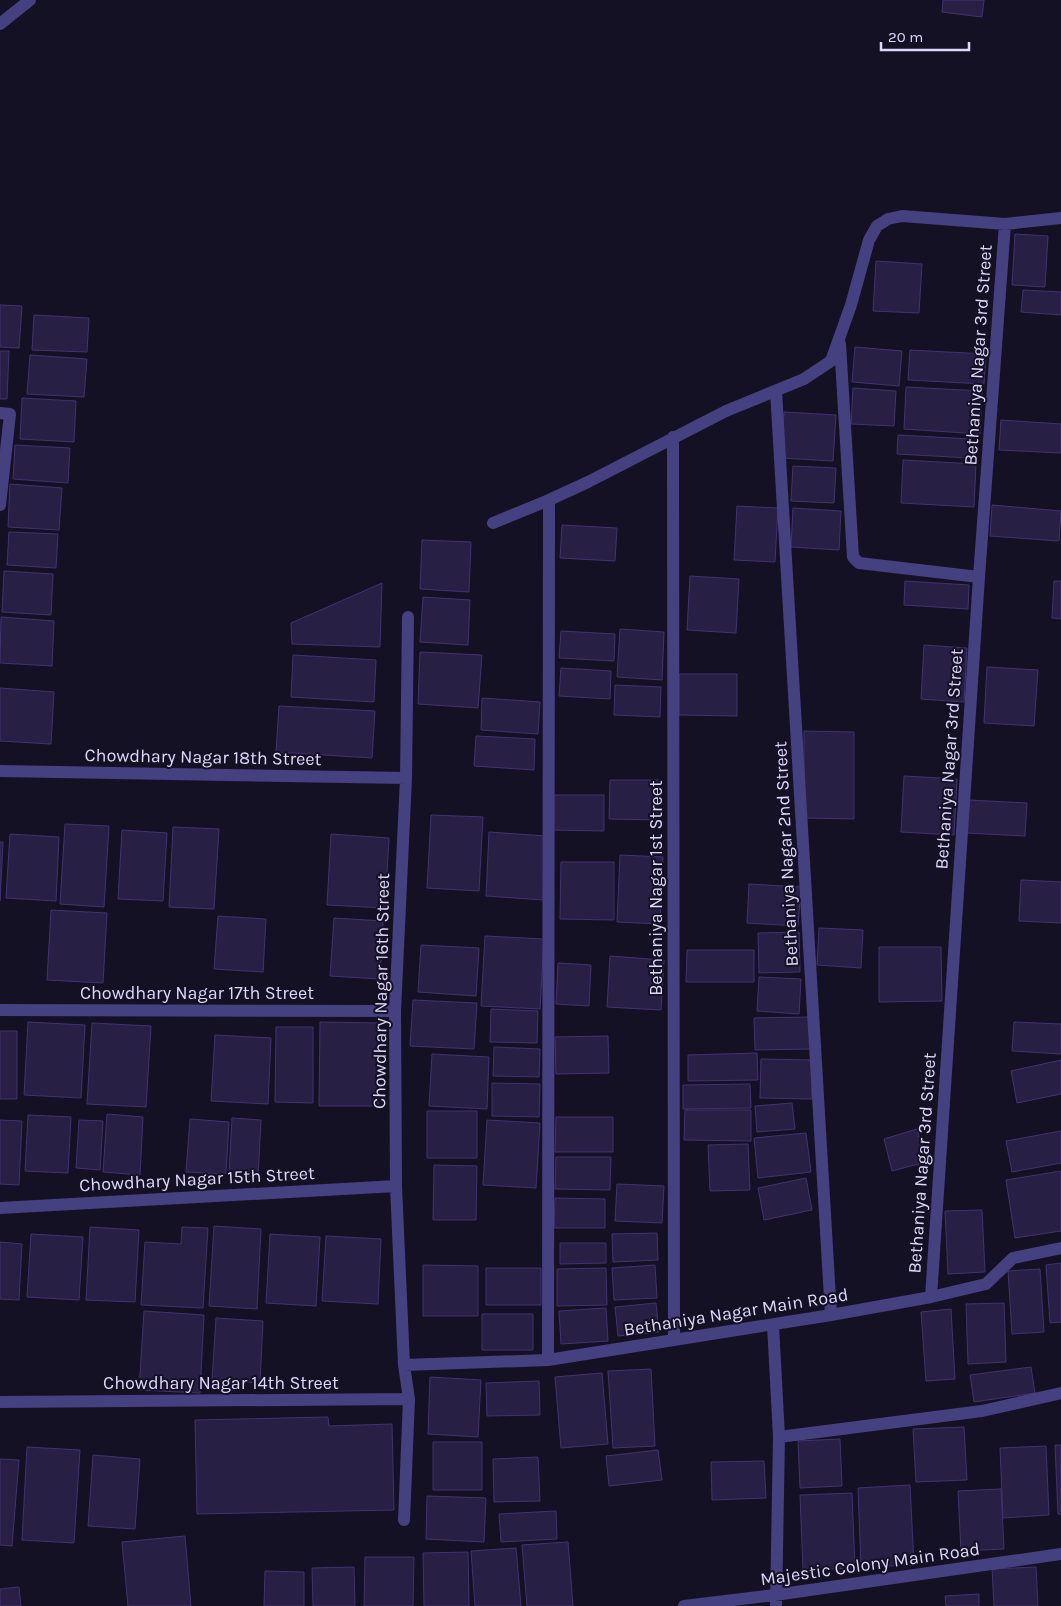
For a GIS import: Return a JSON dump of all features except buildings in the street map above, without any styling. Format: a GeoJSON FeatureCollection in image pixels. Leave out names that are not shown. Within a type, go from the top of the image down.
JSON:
{"type":"FeatureCollection","features":[{"type":"Feature","properties":{"kind":"street"},"geometry":{"type":"LineString","coordinates":[[0,24],[30,0]]}},
{"type":"Feature","properties":{"kind":"street"},"geometry":{"type":"LineString","coordinates":[[493,523],[549,500],[726,411],[804,379],[831,361],[851,305],[869,240],[877,226],[888,219],[902,216],[1005,224],[1061,218]]}},
{"type":"Feature","properties":{"kind":"street","name":"Bethaniya Nagar 3rd Street"},"geometry":{"type":"LineString","coordinates":[[931,1297],[978,577],[1005,224]]}},
{"type":"Feature","properties":{"kind":"street"},"geometry":{"type":"LineString","coordinates":[[840,339],[853,557],[858,563],[978,577]]}},
{"type":"Feature","properties":{"kind":"street","name":"Bethaniya Nagar 2nd Street"},"geometry":{"type":"LineString","coordinates":[[776,391],[831,1315]]}},
{"type":"Feature","properties":{"kind":"street"},"geometry":{"type":"LineString","coordinates":[[0,505],[5,413]]}},
{"type":"Feature","properties":{"kind":"street","name":"Bethaniya Nagar 1st Street"},"geometry":{"type":"LineString","coordinates":[[673,437],[674,1340]]}},
{"type":"Feature","properties":{"kind":"street"},"geometry":{"type":"LineString","coordinates":[[548,1360],[549,500]]}},
{"type":"Feature","properties":{"kind":"street","name":"Chowdhary Nagar 16th Street"},"geometry":{"type":"LineString","coordinates":[[404,1366],[396,1186],[395,1011],[406,778],[408,617]]}},
{"type":"Feature","properties":{"kind":"street","name":"Chowdhary Nagar 18th Street"},"geometry":{"type":"LineString","coordinates":[[0,771],[406,778]]}},
{"type":"Feature","properties":{"kind":"street","name":"Chowdhary Nagar 17th Street"},"geometry":{"type":"LineString","coordinates":[[0,1010],[395,1011]]}},
{"type":"Feature","properties":{"kind":"street","name":"Chowdhary Nagar 15th Street"},"geometry":{"type":"LineString","coordinates":[[0,1208],[396,1186]]}},
{"type":"Feature","properties":{"kind":"street","name":"Bethaniya Nagar Main Road"},"geometry":{"type":"LineString","coordinates":[[404,1366],[548,1360],[831,1315],[931,1297],[986,1284],[1013,1258],[1061,1248]]}},
{"type":"Feature","properties":{"kind":"street"},"geometry":{"type":"LineString","coordinates":[[773,1325],[779,1437],[776,1600]]}},
{"type":"Feature","properties":{"kind":"street"},"geometry":{"type":"LineString","coordinates":[[404,1366],[409,1399],[404,1520]]}},
{"type":"Feature","properties":{"kind":"street"},"geometry":{"type":"LineString","coordinates":[[779,1437],[982,1411],[1061,1393]]}},
{"type":"Feature","properties":{"kind":"street","name":"Chowdhary Nagar 14th Street"},"geometry":{"type":"LineString","coordinates":[[0,1402],[409,1399]]}},
{"type":"Feature","properties":{"kind":"street","name":"Majestic Colony Main Road"},"geometry":{"type":"LineString","coordinates":[[684,1606],[776,1600],[1061,1554]]}}]}
